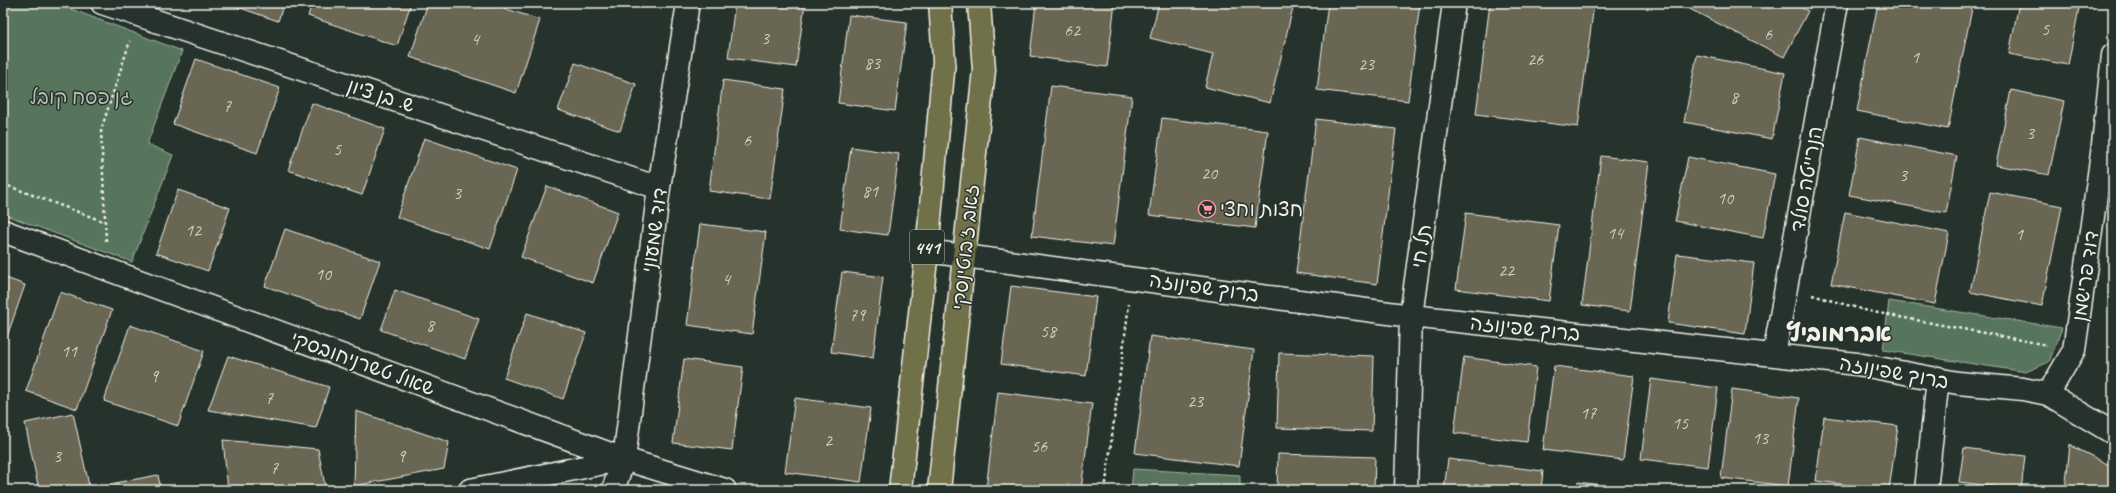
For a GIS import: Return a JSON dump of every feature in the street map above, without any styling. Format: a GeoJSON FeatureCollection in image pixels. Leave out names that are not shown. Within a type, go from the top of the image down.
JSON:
{"type":"FeatureCollection","features":[{"type":"Feature","properties":{"kind":"main road","name":"זאב ז'בוטינסקי"},"geometry":{"type":"LineString","coordinates":[[900,490],[926,251],[944,61],[940,3]]}},
{"type":"Feature","properties":{"kind":"main road","name":"זאב ז'בוטינסקי"},"geometry":{"type":"LineString","coordinates":[[939,490],[984,70],[979,3]]}},
{"type":"Feature","properties":{"kind":"street","name":"ש. בן ציון"},"geometry":{"type":"LineString","coordinates":[[102,3],[659,188]]}},
{"type":"Feature","properties":{"kind":"street","name":"דוד שמעוני"},"geometry":{"type":"LineString","coordinates":[[613,490],[624,458],[659,188],[688,3]]}},
{"type":"Feature","properties":{"kind":"street","name":"תל חי"},"geometry":{"type":"LineString","coordinates":[[1406,490],[1411,316],[1454,3]]}},
{"type":"Feature","properties":{"kind":"street","name":"הנרייטה סולד"},"geometry":{"type":"LineString","coordinates":[[1774,355],[1837,3]]}},
{"type":"Feature","properties":{"kind":"street","name":"דוד פרישמן"},"geometry":{"type":"LineString","coordinates":[[2048,394],[2074,350],[2108,156],[2113,54]]}},
{"type":"Feature","properties":{"kind":"street","name":"שאול טשרניחובסקי"},"geometry":{"type":"LineString","coordinates":[[3,231],[624,458],[725,490]]}},
{"type":"Feature","properties":{"kind":"street","name":"ברוך שפינוזה"},"geometry":{"type":"LineString","coordinates":[[926,251],[1132,277],[1411,316],[1857,364],[1958,382],[2023,389],[2048,394],[2113,433]]}},
{"type":"Feature","properties":{"kind":"street"},"geometry":{"type":"LineString","coordinates":[[1926,490],[1938,378]]}},
{"type":"Feature","properties":{"kind":"street"},"geometry":{"type":"LineString","coordinates":[[470,490],[624,458]]}},
{"type":"Feature","properties":{"kind":"path"},"geometry":{"type":"LineString","coordinates":[[108,270],[101,130],[138,15]]}},
{"type":"Feature","properties":{"kind":"path"},"geometry":{"type":"LineString","coordinates":[[3,184],[105,222]]}},
{"type":"Feature","properties":{"kind":"path"},"geometry":{"type":"LineString","coordinates":[[1104,490],[1132,277]]}},
{"type":"Feature","properties":{"kind":"path"},"geometry":{"type":"LineString","coordinates":[[1786,287],[1868,311],[2074,350]]}},
{"type":"Feature","properties":{"kind":"green space","name":"גן פסח קובל"},"geometry":{"type":"Polygon","coordinates":[[[3,3],[55,3],[182,51],[147,144],[173,155],[132,262],[3,214],[3,3]]]}},
{"type":"Feature","properties":{"kind":"green space"},"geometry":{"type":"Polygon","coordinates":[[[1889,301],[2062,328],[2049,362],[2026,372],[1883,350],[1889,301]]]}},
{"type":"Feature","properties":{"kind":"green space"},"geometry":{"type":"Polygon","coordinates":[[[1133,469],[1240,475],[1240,490],[1131,490],[1133,469]]]}},
{"type":"Feature","properties":{"kind":"building"},"geometry":{"type":"Polygon","coordinates":[[[226,3],[284,3],[278,21],[226,3]]]}},
{"type":"Feature","properties":{"kind":"building"},"geometry":{"type":"Polygon","coordinates":[[[312,3],[411,3],[397,46],[308,16],[312,3]]]}},
{"type":"Feature","properties":{"kind":"building"},"geometry":{"type":"Polygon","coordinates":[[[428,3],[488,3],[540,20],[516,93],[410,57],[428,3]]]}},
{"type":"Feature","properties":{"kind":"building"},"geometry":{"type":"Polygon","coordinates":[[[735,3],[805,3],[796,67],[728,58],[735,3]]]}},
{"type":"Feature","properties":{"kind":"building"},"geometry":{"type":"Polygon","coordinates":[[[1036,3],[1115,3],[1107,67],[1030,56],[1036,3]]]}},
{"type":"Feature","properties":{"kind":"building"},"geometry":{"type":"Polygon","coordinates":[[[1159,3],[1294,3],[1270,103],[1205,87],[1213,54],[1150,38],[1159,3]]]}},
{"type":"Feature","properties":{"kind":"building"},"geometry":{"type":"Polygon","coordinates":[[[1328,3],[1420,3],[1408,101],[1317,90],[1328,3]]]}},
{"type":"Feature","properties":{"kind":"building"},"geometry":{"type":"Polygon","coordinates":[[[1490,3],[1594,4],[1578,127],[1476,114],[1490,3]]]}},
{"type":"Feature","properties":{"kind":"building"},"geometry":{"type":"Polygon","coordinates":[[[1678,3],[1793,3],[1808,11],[1784,57],[1678,3]]]}},
{"type":"Feature","properties":{"kind":"building"},"geometry":{"type":"Polygon","coordinates":[[[1878,3],[1973,3],[1948,129],[1857,111],[1878,3]]]}},
{"type":"Feature","properties":{"kind":"building"},"geometry":{"type":"Polygon","coordinates":[[[2019,3],[2080,3],[2068,65],[2009,54],[2019,3]]]}},
{"type":"Feature","properties":{"kind":"building"},"geometry":{"type":"Polygon","coordinates":[[[849,15],[907,22],[895,111],[838,103],[849,15]]]}},
{"type":"Feature","properties":{"kind":"building"},"geometry":{"type":"Polygon","coordinates":[[[1697,55],[1785,73],[1772,139],[1684,122],[1697,55]]]}},
{"type":"Feature","properties":{"kind":"building"},"geometry":{"type":"Polygon","coordinates":[[[196,59],[280,88],[257,153],[173,124],[196,59]]]}},
{"type":"Feature","properties":{"kind":"building"},"geometry":{"type":"Polygon","coordinates":[[[575,63],[636,84],[620,131],[558,110],[575,63]]]}},
{"type":"Feature","properties":{"kind":"building"},"geometry":{"type":"Polygon","coordinates":[[[723,80],[785,89],[770,199],[709,191],[723,80]]]}},
{"type":"Feature","properties":{"kind":"building"},"geometry":{"type":"Polygon","coordinates":[[[1051,86],[1132,96],[1113,246],[1032,236],[1051,86]]]}},
{"type":"Feature","properties":{"kind":"building"},"geometry":{"type":"Polygon","coordinates":[[[2011,90],[2064,101],[2049,175],[1996,165],[2011,90]]]}},
{"type":"Feature","properties":{"kind":"building"},"geometry":{"type":"Polygon","coordinates":[[[312,103],[385,129],[362,195],[288,170],[312,103]]]}},
{"type":"Feature","properties":{"kind":"building"},"geometry":{"type":"Polygon","coordinates":[[[1162,118],[1268,131],[1255,228],[1149,215],[1162,118]]]}},
{"type":"Feature","properties":{"kind":"building"},"geometry":{"type":"Polygon","coordinates":[[[1316,119],[1396,129],[1377,284],[1296,273],[1316,119]]]}},
{"type":"Feature","properties":{"kind":"building"},"geometry":{"type":"Polygon","coordinates":[[[1860,137],[1957,156],[1946,213],[1849,195],[1860,137]]]}},
{"type":"Feature","properties":{"kind":"building"},"geometry":{"type":"Polygon","coordinates":[[[424,138],[517,170],[490,249],[397,217],[424,138]]]}},
{"type":"Feature","properties":{"kind":"building"},"geometry":{"type":"Polygon","coordinates":[[[851,147],[899,154],[888,235],[840,229],[851,147]]]}},
{"type":"Feature","properties":{"kind":"building"},"geometry":{"type":"Polygon","coordinates":[[[1601,156],[1649,162],[1630,311],[1582,305],[1601,156]]]}},
{"type":"Feature","properties":{"kind":"building"},"geometry":{"type":"Polygon","coordinates":[[[1688,157],[1775,174],[1763,238],[1675,221],[1688,157]]]}},
{"type":"Feature","properties":{"kind":"building"},"geometry":{"type":"Polygon","coordinates":[[[547,186],[618,212],[593,283],[521,257],[547,186]]]}},
{"type":"Feature","properties":{"kind":"building"},"geometry":{"type":"Polygon","coordinates":[[[178,190],[230,208],[208,271],[156,253],[178,190]]]}},
{"type":"Feature","properties":{"kind":"building"},"geometry":{"type":"Polygon","coordinates":[[[1990,192],[2062,206],[2042,306],[1970,292],[1990,192]]]}},
{"type":"Feature","properties":{"kind":"building"},"geometry":{"type":"Polygon","coordinates":[[[1845,212],[1949,233],[1935,304],[1831,284],[1845,212]]]}},
{"type":"Feature","properties":{"kind":"building"},"geometry":{"type":"Polygon","coordinates":[[[1466,213],[1559,225],[1549,301],[1456,289],[1466,213]]]}},
{"type":"Feature","properties":{"kind":"building"},"geometry":{"type":"Polygon","coordinates":[[[700,224],[766,232],[752,334],[687,325],[700,224]]]}},
{"type":"Feature","properties":{"kind":"building"},"geometry":{"type":"Polygon","coordinates":[[[285,229],[380,261],[360,319],[265,286],[285,229]]]}},
{"type":"Feature","properties":{"kind":"building"},"geometry":{"type":"Polygon","coordinates":[[[1677,254],[1754,263],[1745,334],[1668,323],[1677,254]]]}},
{"type":"Feature","properties":{"kind":"building"},"geometry":{"type":"Polygon","coordinates":[[[842,272],[883,277],[873,358],[831,352],[842,272]]]}},
{"type":"Feature","properties":{"kind":"building"},"geometry":{"type":"Polygon","coordinates":[[[3,277],[25,285],[3,348],[3,277]]]}},
{"type":"Feature","properties":{"kind":"building"},"geometry":{"type":"Polygon","coordinates":[[[1011,286],[1096,297],[1086,376],[1001,364],[1011,286]]]}},
{"type":"Feature","properties":{"kind":"building"},"geometry":{"type":"Polygon","coordinates":[[[395,290],[479,319],[465,359],[381,330],[395,290]]]}},
{"type":"Feature","properties":{"kind":"building"},"geometry":{"type":"Polygon","coordinates":[[[60,292],[112,310],[77,409],[26,391],[60,292]]]}},
{"type":"Feature","properties":{"kind":"building"},"geometry":{"type":"Polygon","coordinates":[[[527,313],[586,333],[563,399],[504,378],[527,313]]]}},
{"type":"Feature","properties":{"kind":"building"},"geometry":{"type":"Polygon","coordinates":[[[130,325],[204,351],[178,426],[104,401],[130,325]]]}},
{"type":"Feature","properties":{"kind":"building"},"geometry":{"type":"Polygon","coordinates":[[[1150,336],[1254,350],[1239,466],[1135,453],[1150,336]]]}},
{"type":"Feature","properties":{"kind":"building"},"geometry":{"type":"Polygon","coordinates":[[[1279,353],[1374,356],[1372,431],[1277,428],[1279,353]]]}},
{"type":"Feature","properties":{"kind":"building"},"geometry":{"type":"Polygon","coordinates":[[[228,356],[329,387],[316,428],[208,410],[228,356]]]}},
{"type":"Feature","properties":{"kind":"building"},"geometry":{"type":"Polygon","coordinates":[[[1464,357],[1536,367],[1527,442],[1454,433],[1464,357]]]}},
{"type":"Feature","properties":{"kind":"building"},"geometry":{"type":"Polygon","coordinates":[[[684,359],[743,367],[732,450],[673,443],[684,359]]]}},
{"type":"Feature","properties":{"kind":"building"},"geometry":{"type":"Polygon","coordinates":[[[1554,366],[1634,376],[1623,460],[1543,450],[1554,366]]]}},
{"type":"Feature","properties":{"kind":"building"},"geometry":{"type":"Polygon","coordinates":[[[1651,379],[1718,388],[1708,467],[1641,459],[1651,379]]]}},
{"type":"Feature","properties":{"kind":"building"},"geometry":{"type":"Polygon","coordinates":[[[1732,389],[1799,398],[1788,486],[1721,478],[1732,389]]]}},
{"type":"Feature","properties":{"kind":"building"},"geometry":{"type":"Polygon","coordinates":[[[998,392],[1092,404],[1081,490],[986,489],[998,392]]]}},
{"type":"Feature","properties":{"kind":"building"},"geometry":{"type":"Polygon","coordinates":[[[795,398],[871,408],[861,482],[785,472],[795,398]]]}},
{"type":"Feature","properties":{"kind":"building"},"geometry":{"type":"Polygon","coordinates":[[[356,411],[449,442],[444,469],[354,486],[356,411]]]}},
{"type":"Feature","properties":{"kind":"building"},"geometry":{"type":"Polygon","coordinates":[[[73,413],[90,490],[39,490],[25,423],[73,413]]]}},
{"type":"Feature","properties":{"kind":"building"},"geometry":{"type":"Polygon","coordinates":[[[1824,417],[1898,426],[1889,490],[1816,481],[1824,417]]]}},
{"type":"Feature","properties":{"kind":"building"},"geometry":{"type":"Polygon","coordinates":[[[223,440],[318,449],[325,486],[311,490],[228,490],[223,440]]]}},
{"type":"Feature","properties":{"kind":"building"},"geometry":{"type":"Polygon","coordinates":[[[2070,445],[2113,467],[2113,490],[2065,490],[2070,445]]]}},
{"type":"Feature","properties":{"kind":"building"},"geometry":{"type":"Polygon","coordinates":[[[1964,448],[2025,456],[2021,490],[1959,482],[1964,448]]]}},
{"type":"Feature","properties":{"kind":"building"},"geometry":{"type":"Polygon","coordinates":[[[1278,454],[1375,457],[1374,490],[1277,490],[1278,454]]]}},
{"type":"Feature","properties":{"kind":"building"},"geometry":{"type":"Polygon","coordinates":[[[1448,459],[1543,471],[1541,490],[1444,490],[1448,459]]]}},
{"type":"Feature","properties":{"kind":"building"},"geometry":{"type":"Polygon","coordinates":[[[158,475],[161,490],[112,490],[110,484],[158,475]]]}},
{"type":"Feature","properties":{"kind":"building"},"geometry":{"type":"Polygon","coordinates":[[[1578,482],[1638,490],[1577,490],[1578,482]]]}},
{"type":"Feature","properties":{"kind":"place","name":"חצות וחצי"},"geometry":{"type":"Point","coordinates":[1207,209]}},
{"type":"Feature","properties":{"kind":"district","name":"אברמוביץ"},"geometry":{"type":"Point","coordinates":[1839,333]}}]}
